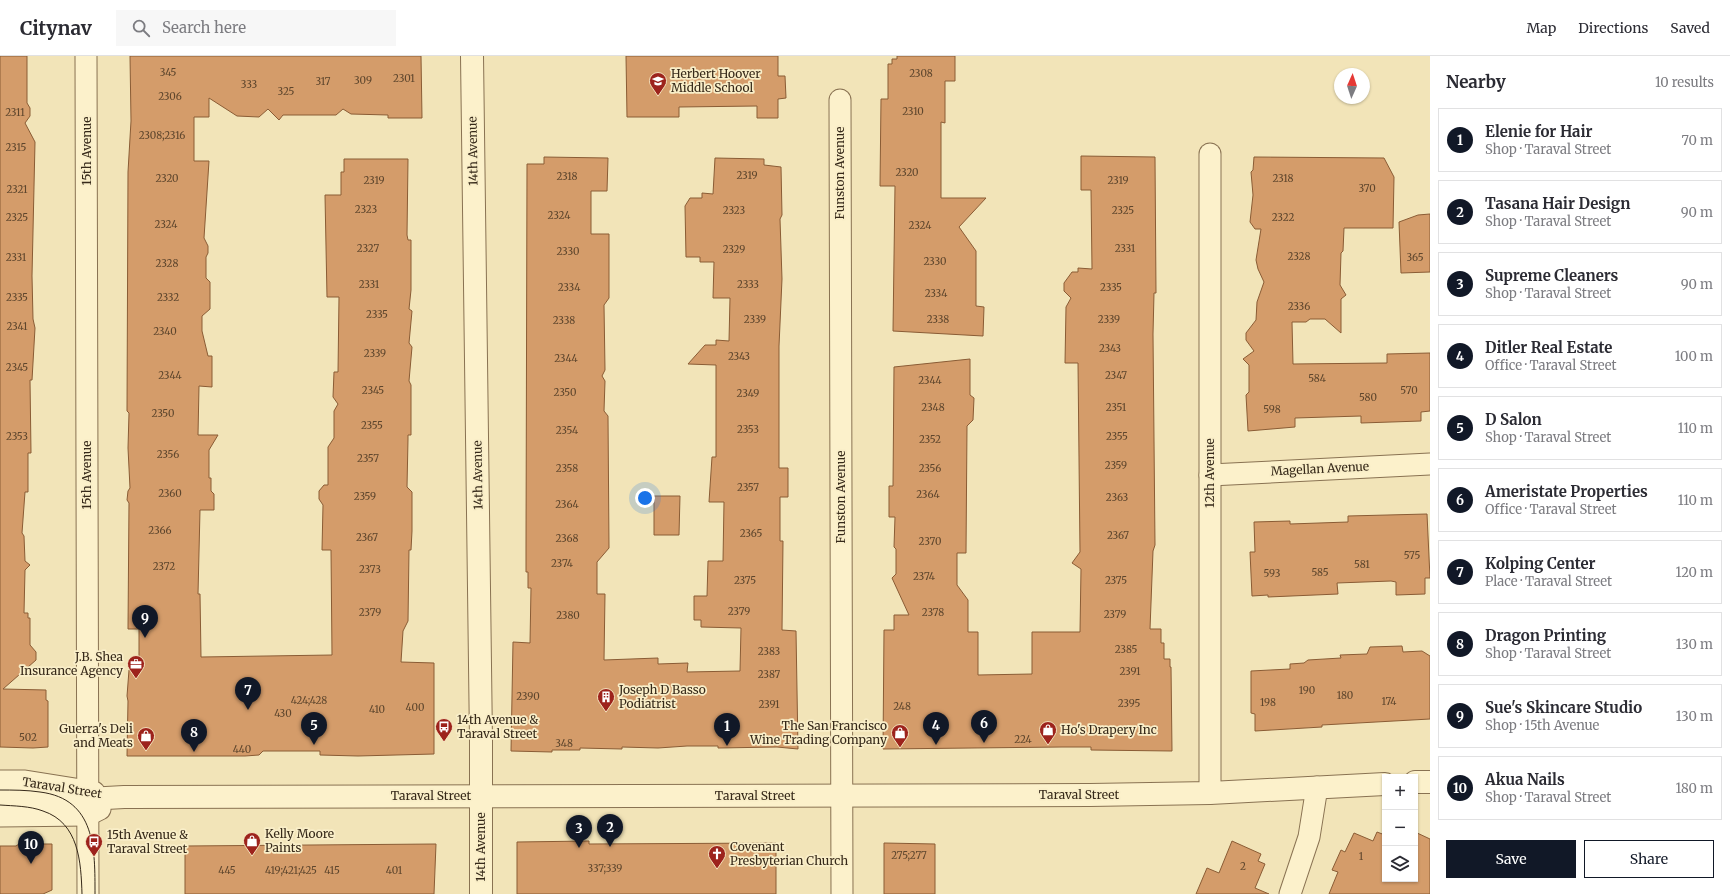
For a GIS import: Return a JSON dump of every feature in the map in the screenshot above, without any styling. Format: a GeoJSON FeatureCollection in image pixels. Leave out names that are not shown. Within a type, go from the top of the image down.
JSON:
{"type":"FeatureCollection","features":[{"type":"Feature","properties":{"kind":"street","name":"15th Avenue"},"geometry":{"type":"LineString","coordinates":[[86,56],[88,894]]}},
{"type":"Feature","properties":{"kind":"street","name":"14th Avenue"},"geometry":{"type":"LineString","coordinates":[[472,56],[479,507],[481,796],[480,894]]}},
{"type":"Feature","properties":{"kind":"street","name":"Funston Avenue"},"geometry":{"type":"LineString","coordinates":[[840,100],[842,894]]}},
{"type":"Feature","properties":{"kind":"street","name":"12th Avenue"},"geometry":{"type":"LineString","coordinates":[[1210,154],[1210,793]]}},
{"type":"Feature","properties":{"kind":"street","name":"Magellan Avenue"},"geometry":{"type":"LineString","coordinates":[[1210,475],[1430,464]]}},
{"type":"Feature","properties":{"kind":"street","name":"Taraval Street"},"geometry":{"type":"LineString","coordinates":[[0,781],[25,781],[88,802]]}},
{"type":"Feature","properties":{"kind":"street"},"geometry":{"type":"LineString","coordinates":[[1418,782],[1430,782]]}},
{"type":"Feature","properties":{"kind":"street","name":"Taraval Street"},"geometry":{"type":"LineString","coordinates":[[0,816],[124,797],[1090,795],[1210,793],[1382,784]]}},
{"type":"Feature","properties":{"kind":"street"},"geometry":{"type":"LineString","coordinates":[[1290,894],[1309,837],[1317,787]]}},
{"type":"Feature","properties":{"kind":"street","name":"Taraval Street"},"geometry":{"type":"LineString","coordinates":[[0,797],[88,802]]}},
{"type":"Feature","properties":{"kind":"building"},"geometry":{"type":"Polygon","coordinates":[[[0,56],[27,56],[27,103],[30,108],[30,116],[25,123],[35,142],[32,276],[33,319],[35,328],[32,380],[30,380],[31,453],[28,453],[28,492],[25,492],[22,533],[24,536],[25,561],[30,565],[25,570],[24,613],[28,613],[28,618],[30,618],[30,645],[36,652],[36,660],[3,689],[46,690],[46,700],[48,701],[48,747],[33,748],[0,747],[0,56]]]}},
{"type":"Feature","properties":{"kind":"building"},"geometry":{"type":"Polygon","coordinates":[[[130,56],[421,56],[422,118],[388,118],[388,115],[351,114],[343,109],[336,115],[283,115],[279,120],[268,109],[259,117],[237,116],[209,98],[209,117],[194,117],[194,161],[209,161],[204,238],[208,246],[208,253],[206,257],[206,278],[210,282],[210,309],[202,316],[202,331],[208,356],[212,356],[212,387],[199,386],[198,435],[218,435],[209,450],[209,478],[211,478],[211,491],[214,494],[214,510],[200,510],[198,594],[200,594],[201,657],[332,655],[331,550],[322,550],[323,505],[319,499],[319,491],[324,485],[328,485],[328,447],[334,438],[334,411],[338,404],[333,397],[334,372],[338,372],[339,297],[327,297],[325,195],[341,195],[341,172],[344,172],[344,159],[408,159],[407,235],[408,240],[411,240],[411,290],[409,309],[412,311],[409,343],[412,347],[409,381],[411,385],[411,435],[408,435],[407,487],[412,492],[412,531],[411,550],[409,550],[408,621],[403,631],[401,662],[434,663],[434,754],[358,756],[320,755],[320,751],[263,751],[259,755],[245,756],[127,756],[127,696],[129,670],[139,668],[139,629],[128,629],[129,503],[127,500],[128,491],[130,488],[128,448],[129,413],[127,411],[128,172],[131,121],[130,56]]]}},
{"type":"Feature","properties":{"kind":"building"},"geometry":{"type":"Polygon","coordinates":[[[626,56],[778,56],[778,76],[785,76],[786,98],[778,99],[778,118],[757,118],[757,106],[679,107],[679,117],[627,117],[626,56]]]}},
{"type":"Feature","properties":{"kind":"building"},"geometry":{"type":"Polygon","coordinates":[[[897,56],[955,56],[955,81],[945,81],[945,123],[941,122],[941,198],[986,198],[959,227],[976,251],[976,306],[984,307],[983,336],[893,331],[895,186],[880,186],[881,99],[888,99],[888,64],[892,64],[892,59],[897,59],[897,56]]]}},
{"type":"Feature","properties":{"kind":"building"},"geometry":{"type":"Polygon","coordinates":[[[1081,156],[1155,157],[1156,293],[1154,293],[1153,334],[1155,545],[1153,551],[1150,629],[1161,629],[1161,643],[1164,643],[1164,659],[1170,659],[1172,751],[1091,750],[1091,747],[883,749],[884,630],[894,630],[894,615],[909,615],[892,578],[896,574],[896,549],[894,547],[895,517],[889,517],[889,486],[893,486],[894,367],[970,359],[970,395],[974,398],[973,420],[967,426],[966,553],[957,553],[957,585],[968,600],[968,632],[978,632],[978,675],[1032,674],[1032,632],[1080,632],[1081,569],[1072,563],[1080,552],[1078,363],[1065,363],[1066,307],[1071,298],[1064,291],[1064,283],[1072,272],[1078,272],[1078,268],[1092,269],[1091,190],[1081,190],[1081,156]]]}},
{"type":"Feature","properties":{"kind":"building"},"geometry":{"type":"Polygon","coordinates":[[[544,157],[608,158],[607,191],[591,191],[591,234],[609,234],[609,298],[604,305],[605,370],[602,376],[605,381],[604,411],[608,416],[609,548],[597,562],[597,594],[605,594],[604,660],[658,658],[658,664],[688,663],[687,672],[740,671],[741,628],[701,627],[701,620],[694,620],[694,596],[707,596],[708,561],[723,561],[724,502],[709,502],[712,457],[716,457],[716,365],[688,364],[705,345],[716,345],[716,340],[729,341],[730,298],[713,298],[714,262],[700,262],[700,257],[686,257],[685,206],[690,198],[702,198],[702,193],[713,194],[715,158],[764,159],[764,165],[781,167],[782,215],[780,219],[782,279],[779,346],[779,468],[788,468],[788,497],[780,497],[780,541],[783,541],[782,630],[796,631],[798,749],[777,747],[718,748],[718,746],[687,746],[658,748],[622,747],[622,749],[580,748],[580,750],[552,750],[552,752],[511,751],[513,642],[530,643],[531,588],[528,588],[528,572],[526,572],[527,164],[544,164],[544,157]]]}},
{"type":"Feature","properties":{"kind":"building"},"geometry":{"type":"Polygon","coordinates":[[[1254,157],[1384,158],[1394,177],[1393,228],[1344,228],[1343,251],[1341,253],[1340,285],[1346,295],[1341,299],[1341,333],[1325,319],[1310,319],[1306,322],[1292,322],[1293,364],[1387,363],[1387,354],[1430,353],[1430,411],[1421,412],[1421,421],[1361,423],[1361,416],[1295,418],[1295,427],[1248,431],[1246,395],[1249,392],[1249,365],[1243,359],[1254,351],[1246,340],[1246,333],[1256,320],[1257,302],[1264,282],[1256,260],[1261,229],[1255,229],[1250,222],[1253,195],[1251,172],[1253,170],[1254,157]]]}},
{"type":"Feature","properties":{"kind":"building"},"geometry":{"type":"Polygon","coordinates":[[[1430,214],[1430,272],[1401,273],[1399,222],[1418,215],[1430,214]]]}},
{"type":"Feature","properties":{"kind":"building"},"geometry":{"type":"Polygon","coordinates":[[[654,496],[680,496],[679,535],[654,535],[654,496]]]}},
{"type":"Feature","properties":{"kind":"building"},"geometry":{"type":"Polygon","coordinates":[[[1427,514],[1430,578],[1425,578],[1425,594],[1396,595],[1396,582],[1391,581],[1337,583],[1338,594],[1268,597],[1268,595],[1252,596],[1250,552],[1255,552],[1254,522],[1290,521],[1290,524],[1348,522],[1348,516],[1427,514]]]}},
{"type":"Feature","properties":{"kind":"building"},"geometry":{"type":"Polygon","coordinates":[[[1402,646],[1403,652],[1422,651],[1430,656],[1430,719],[1322,725],[1322,727],[1255,731],[1255,714],[1251,713],[1251,671],[1290,669],[1290,664],[1304,663],[1308,660],[1341,658],[1340,655],[1367,654],[1370,647],[1402,646]]]}},
{"type":"Feature","properties":{"kind":"building"},"geometry":{"type":"Polygon","coordinates":[[[1377,832],[1382,834],[1382,882],[1418,882],[1418,833],[1430,839],[1430,894],[1329,894],[1338,872],[1332,870],[1341,850],[1345,852],[1354,833],[1373,841],[1377,832]]]}},
{"type":"Feature","properties":{"kind":"building"},"geometry":{"type":"Polygon","coordinates":[[[589,841],[589,844],[776,843],[776,894],[517,894],[517,842],[589,841]]]}},
{"type":"Feature","properties":{"kind":"building"},"geometry":{"type":"Polygon","coordinates":[[[1232,841],[1261,854],[1258,861],[1265,864],[1255,888],[1269,894],[1196,894],[1207,868],[1219,873],[1232,841]]]}},
{"type":"Feature","properties":{"kind":"building"},"geometry":{"type":"Polygon","coordinates":[[[884,843],[935,844],[935,894],[884,894],[884,843]]]}},
{"type":"Feature","properties":{"kind":"building"},"geometry":{"type":"Polygon","coordinates":[[[19,844],[52,844],[52,890],[43,894],[0,894],[0,846],[16,846],[19,844]]]}},
{"type":"Feature","properties":{"kind":"building"},"geometry":{"type":"Polygon","coordinates":[[[436,844],[434,894],[185,894],[185,846],[436,844]]]}},
{"type":"Feature","properties":{"kind":"tram line"},"geometry":{"type":"LineString","coordinates":[[0,790],[25,790],[40,792],[58,797],[72,805],[82,816],[88,829],[92,844],[95,894]]}},
{"type":"Feature","properties":{"kind":"tram line"},"geometry":{"type":"LineString","coordinates":[[0,805],[22,806],[38,809],[55,817],[64,825],[71,834],[76,845],[81,869],[82,894]]}},
{"type":"Feature","properties":{"kind":"place","name":"Herbert Hoover Middle School"},"geometry":{"type":"Point","coordinates":[658,96]}},
{"type":"Feature","properties":{"kind":"place","name":"Sue's Skincare Studio"},"geometry":{"type":"Point","coordinates":[145,638]}},
{"type":"Feature","properties":{"kind":"place","name":"J.B. Shea Insurance Agency"},"geometry":{"type":"Point","coordinates":[136,679]}},
{"type":"Feature","properties":{"kind":"place","name":"Kolping Center"},"geometry":{"type":"Point","coordinates":[248,710]}},
{"type":"Feature","properties":{"kind":"place","name":"Joseph D Basso Podiatrist"},"geometry":{"type":"Point","coordinates":[606,712]}},
{"type":"Feature","properties":{"kind":"place","name":"14th Avenue & Taraval Street"},"geometry":{"type":"Point","coordinates":[444,742]}},
{"type":"Feature","properties":{"kind":"place","name":"Ameristate Properties"},"geometry":{"type":"Point","coordinates":[984,743]}},
{"type":"Feature","properties":{"kind":"place","name":"D Salon"},"geometry":{"type":"Point","coordinates":[314,745]}},
{"type":"Feature","properties":{"kind":"place","name":"Ditler Real Estate"},"geometry":{"type":"Point","coordinates":[936,745]}},
{"type":"Feature","properties":{"kind":"place","name":"Ho's Drapery Inc"},"geometry":{"type":"Point","coordinates":[1048,745]}},
{"type":"Feature","properties":{"kind":"place","name":"Elenie for Hair"},"geometry":{"type":"Point","coordinates":[727,746]}},
{"type":"Feature","properties":{"kind":"place","name":"The San Francisco Wine Trading Company"},"geometry":{"type":"Point","coordinates":[900,748]}},
{"type":"Feature","properties":{"kind":"place","name":"Guerra's Deli and Meats"},"geometry":{"type":"Point","coordinates":[146,751]}},
{"type":"Feature","properties":{"kind":"place","name":"Dragon Printing"},"geometry":{"type":"Point","coordinates":[194,752]}},
{"type":"Feature","properties":{"kind":"place","name":"Tasana Hair Design"},"geometry":{"type":"Point","coordinates":[610,847]}},
{"type":"Feature","properties":{"kind":"place","name":"Supreme Cleaners"},"geometry":{"type":"Point","coordinates":[579,848]}},
{"type":"Feature","properties":{"kind":"place","name":"Kelly Moore Paints"},"geometry":{"type":"Point","coordinates":[252,856]}},
{"type":"Feature","properties":{"kind":"place","name":"15th Avenue & Taraval Street"},"geometry":{"type":"Point","coordinates":[94,857]}},
{"type":"Feature","properties":{"kind":"place","name":"Akua Nails"},"geometry":{"type":"Point","coordinates":[31,864]}},
{"type":"Feature","properties":{"kind":"place","name":"Covenant Presbyterian Church"},"geometry":{"type":"Point","coordinates":[717,869]}}]}
